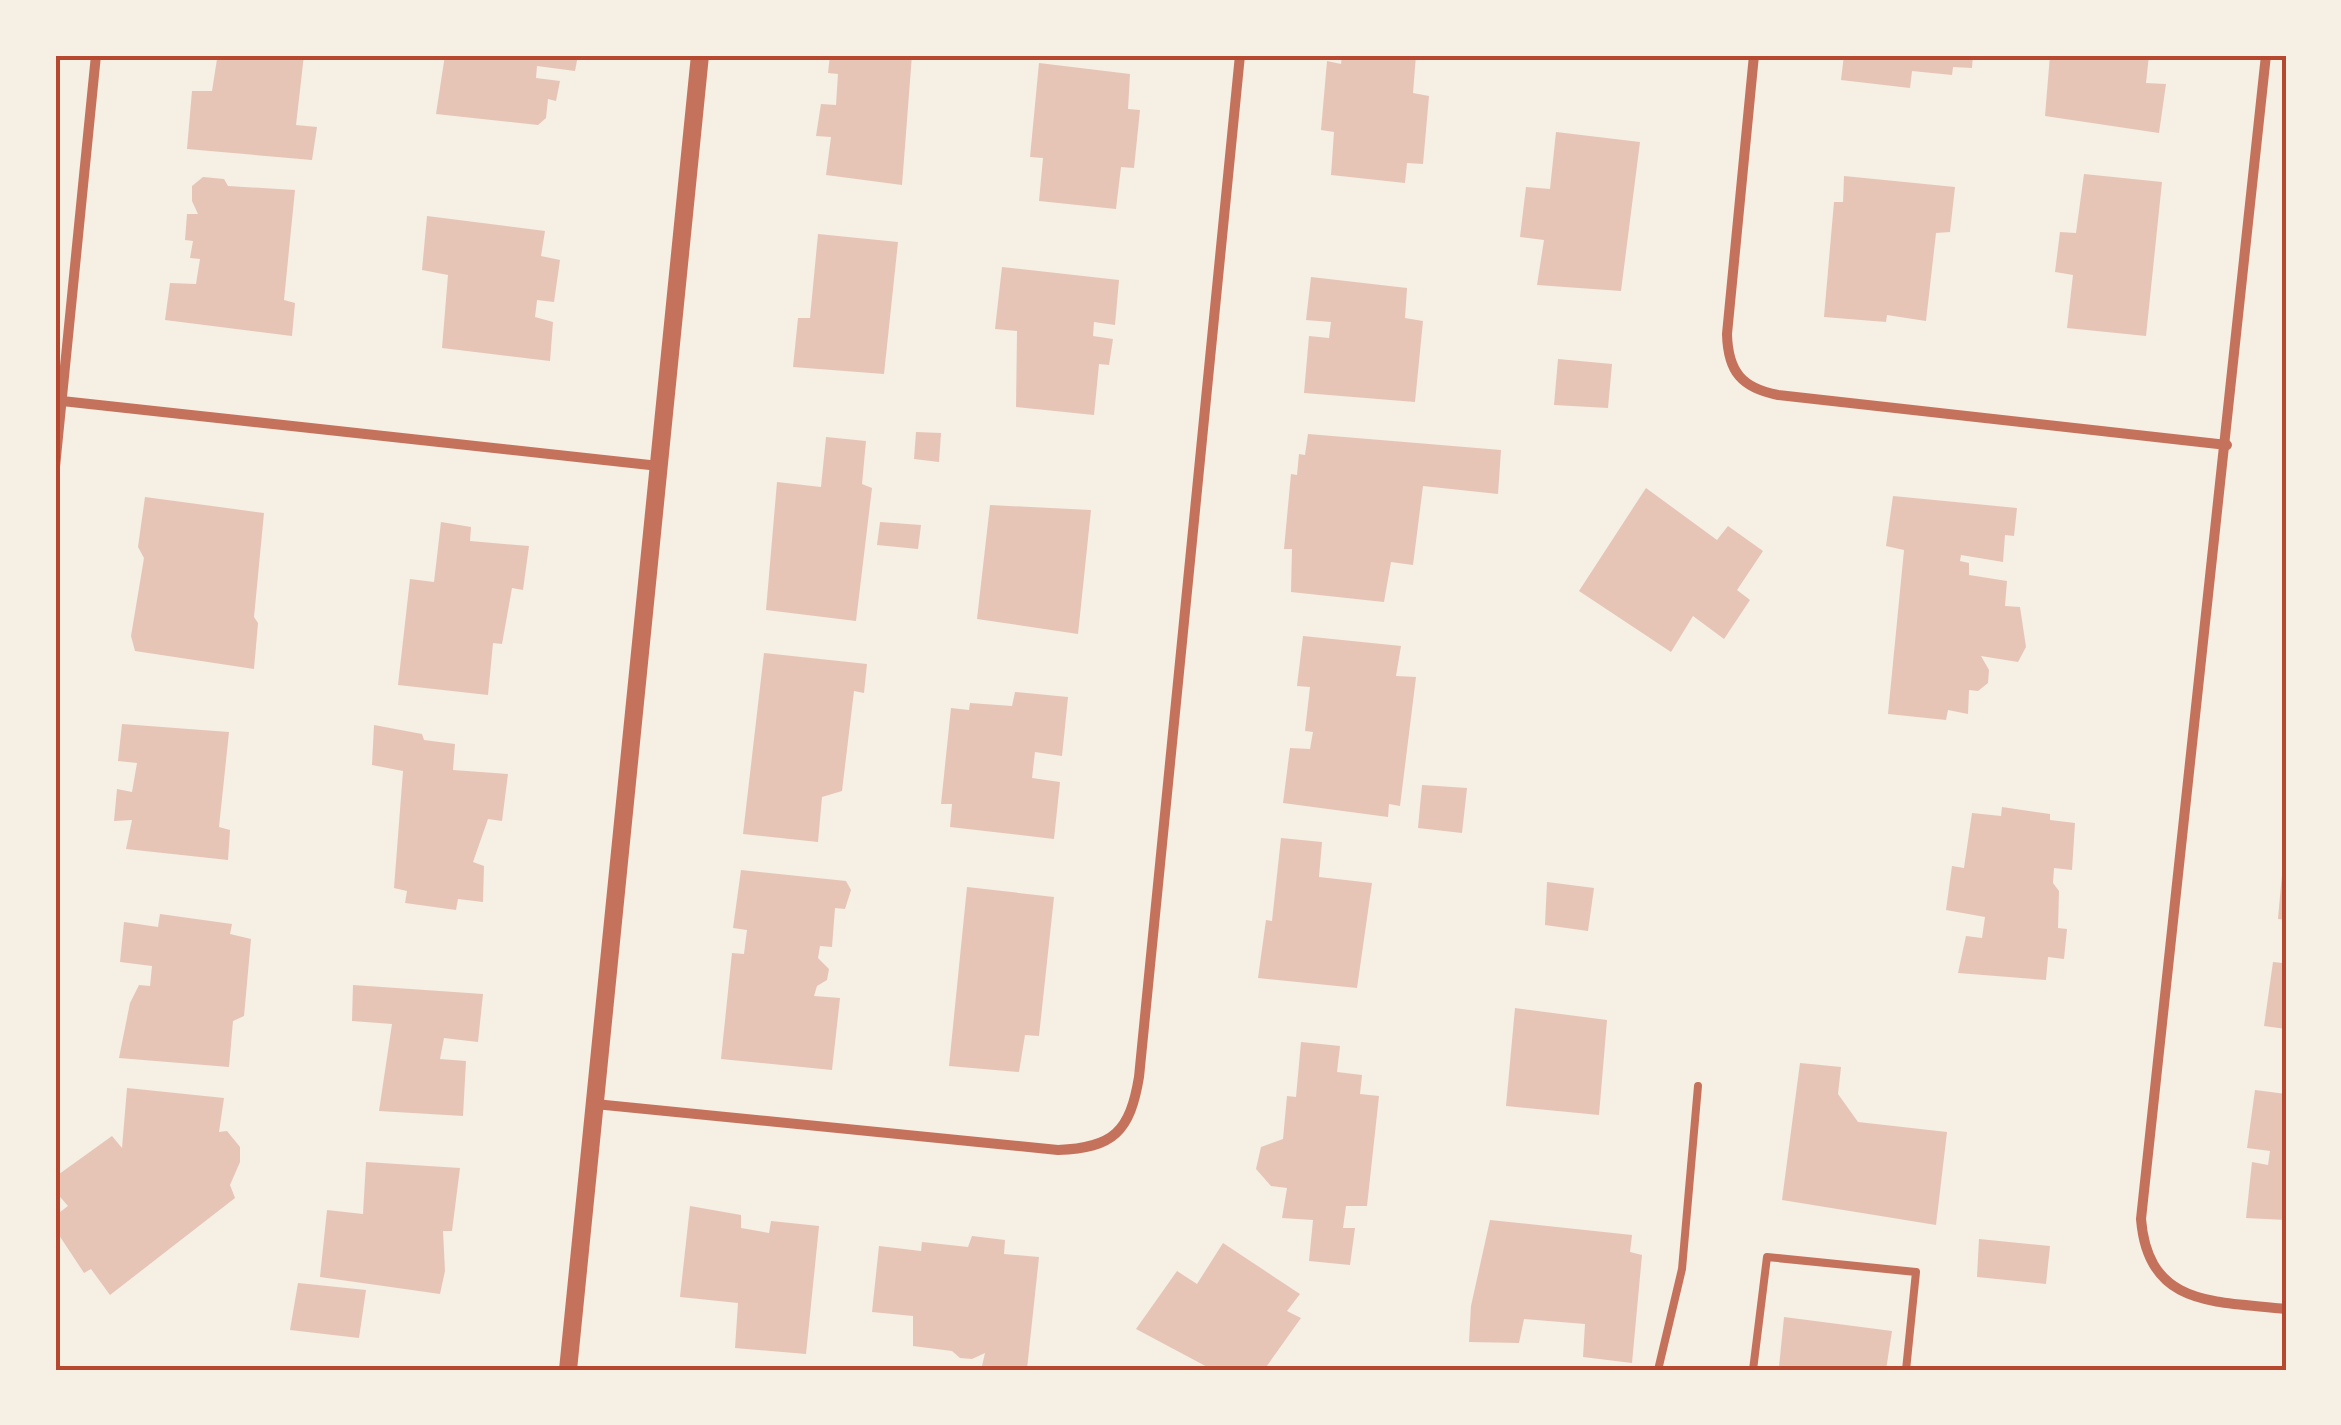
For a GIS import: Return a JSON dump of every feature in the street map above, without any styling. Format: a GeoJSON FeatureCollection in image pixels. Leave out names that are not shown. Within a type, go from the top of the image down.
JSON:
{"type":"FeatureCollection","features":[{"type":"Feature","properties":{"kind":"street"},"geometry":{"type":"LineString","coordinates":[[55,467],[96,55]]}},
{"type":"Feature","properties":{"kind":"street"},"geometry":{"type":"LineString","coordinates":[[568,1370],[700,55]]}},
{"type":"Feature","properties":{"kind":"street"},"geometry":{"type":"LineString","coordinates":[[595,1104],[1058,1150],[1097,1146],[1116,1136],[1128,1119],[1139,1077],[1240,55]]}},
{"type":"Feature","properties":{"kind":"street"},"geometry":{"type":"LineString","coordinates":[[1754,55],[1727,334],[1737,378],[1747,386],[1778,395],[2227,445]]}},
{"type":"Feature","properties":{"kind":"street"},"geometry":{"type":"LineString","coordinates":[[2266,55],[2141,1219],[2149,1260],[2160,1276],[2190,1296],[2286,1309]]}},
{"type":"Feature","properties":{"kind":"street"},"geometry":{"type":"LineString","coordinates":[[62,401],[659,466]]}},
{"type":"Feature","properties":{"kind":"lane"},"geometry":{"type":"LineString","coordinates":[[1658,1370],[1682,1268],[1698,1086]]}},
{"type":"Feature","properties":{"kind":"lane"},"geometry":{"type":"LineString","coordinates":[[1753,1370],[1767,1256],[1916,1272],[1906,1370]]}},
{"type":"Feature","properties":{"kind":"building"},"geometry":{"type":"Polygon","coordinates":[[[189,55],[304,55],[296,125],[317,127],[312,160],[187,149],[192,91],[212,91],[217,59],[189,55]]]}},
{"type":"Feature","properties":{"kind":"building"},"geometry":{"type":"Polygon","coordinates":[[[445,55],[578,55],[575,71],[537,66],[536,78],[560,81],[556,101],[548,99],[546,118],[538,125],[436,114],[445,55]]]}},
{"type":"Feature","properties":{"kind":"building"},"geometry":{"type":"Polygon","coordinates":[[[830,55],[912,55],[902,185],[826,175],[831,137],[816,136],[821,104],[836,105],[838,74],[828,73],[830,55]]]}},
{"type":"Feature","properties":{"kind":"building"},"geometry":{"type":"Polygon","coordinates":[[[1342,55],[1416,55],[1413,93],[1429,96],[1423,164],[1407,163],[1405,183],[1331,175],[1334,132],[1321,130],[1327,61],[1341,64],[1342,55]]]}},
{"type":"Feature","properties":{"kind":"building"},"geometry":{"type":"Polygon","coordinates":[[[1844,55],[1973,55],[1972,68],[1953,67],[1952,75],[1912,71],[1910,88],[1841,80],[1844,55]]]}},
{"type":"Feature","properties":{"kind":"building"},"geometry":{"type":"Polygon","coordinates":[[[2050,55],[2149,55],[2146,83],[2166,84],[2159,133],[2045,116],[2050,55]]]}},
{"type":"Feature","properties":{"kind":"building"},"geometry":{"type":"Polygon","coordinates":[[[1039,63],[1130,74],[1128,109],[1140,110],[1134,168],[1121,167],[1116,209],[1039,201],[1043,158],[1030,157],[1039,63]]]}},
{"type":"Feature","properties":{"kind":"building"},"geometry":{"type":"Polygon","coordinates":[[[1556,132],[1640,142],[1621,291],[1537,285],[1544,240],[1520,237],[1526,187],[1550,189],[1556,132]]]}},
{"type":"Feature","properties":{"kind":"building"},"geometry":{"type":"Polygon","coordinates":[[[2084,174],[2162,182],[2146,336],[2067,328],[2073,275],[2055,272],[2060,232],[2076,233],[2084,174]]]}},
{"type":"Feature","properties":{"kind":"building"},"geometry":{"type":"Polygon","coordinates":[[[1844,176],[1955,187],[1950,232],[1936,233],[1926,321],[1887,315],[1886,322],[1824,317],[1834,202],[1843,202],[1844,176]]]}},
{"type":"Feature","properties":{"kind":"building"},"geometry":{"type":"Polygon","coordinates":[[[203,177],[224,179],[228,186],[295,190],[284,300],[295,303],[292,336],[165,320],[170,283],[196,284],[200,259],[190,258],[193,241],[185,240],[187,214],[198,214],[192,201],[192,186],[203,177]]]}},
{"type":"Feature","properties":{"kind":"building"},"geometry":{"type":"Polygon","coordinates":[[[427,216],[545,231],[541,256],[560,260],[554,302],[537,300],[535,317],[553,322],[550,361],[442,348],[448,275],[422,270],[427,216]]]}},
{"type":"Feature","properties":{"kind":"building"},"geometry":{"type":"Polygon","coordinates":[[[818,234],[898,242],[884,374],[793,367],[798,318],[810,318],[818,234]]]}},
{"type":"Feature","properties":{"kind":"building"},"geometry":{"type":"Polygon","coordinates":[[[1002,267],[1119,280],[1115,325],[1094,322],[1093,336],[1113,339],[1109,365],[1099,364],[1094,415],[1016,407],[1017,331],[995,329],[1002,267]]]}},
{"type":"Feature","properties":{"kind":"building"},"geometry":{"type":"Polygon","coordinates":[[[1311,277],[1407,288],[1405,318],[1423,321],[1415,402],[1304,393],[1309,336],[1329,338],[1331,322],[1306,320],[1311,277]]]}},
{"type":"Feature","properties":{"kind":"building"},"geometry":{"type":"Polygon","coordinates":[[[1558,359],[1612,364],[1608,408],[1554,405],[1558,359]]]}},
{"type":"Feature","properties":{"kind":"building"},"geometry":{"type":"Polygon","coordinates":[[[916,432],[941,433],[939,462],[914,459],[916,432]]]}},
{"type":"Feature","properties":{"kind":"building"},"geometry":{"type":"Polygon","coordinates":[[[1308,434],[1501,450],[1498,494],[1423,486],[1413,565],[1391,562],[1384,602],[1291,592],[1292,549],[1284,549],[1291,474],[1297,475],[1299,454],[1305,455],[1308,434]]]}},
{"type":"Feature","properties":{"kind":"building"},"geometry":{"type":"Polygon","coordinates":[[[826,437],[866,441],[862,484],[872,488],[856,621],[766,610],[777,482],[821,487],[826,437]]]}},
{"type":"Feature","properties":{"kind":"building"},"geometry":{"type":"Polygon","coordinates":[[[1646,488],[1717,540],[1728,526],[1763,551],[1737,590],[1750,600],[1724,639],[1693,616],[1671,652],[1579,591],[1646,488]]]}},
{"type":"Feature","properties":{"kind":"building"},"geometry":{"type":"Polygon","coordinates":[[[1893,496],[2017,508],[2014,536],[2005,535],[2003,562],[1961,555],[1960,561],[1969,563],[1969,575],[2007,581],[2005,606],[2020,607],[2026,647],[2018,662],[1981,656],[1989,670],[1988,683],[1978,691],[1969,690],[1968,714],[1948,710],[1946,720],[1888,714],[1904,550],[1886,546],[1893,496]]]}},
{"type":"Feature","properties":{"kind":"building"},"geometry":{"type":"Polygon","coordinates":[[[145,497],[264,513],[254,617],[258,623],[254,669],[135,651],[131,636],[144,558],[138,547],[145,497]]]}},
{"type":"Feature","properties":{"kind":"building"},"geometry":{"type":"Polygon","coordinates":[[[990,505],[1091,510],[1078,634],[977,619],[990,505]]]}},
{"type":"Feature","properties":{"kind":"building"},"geometry":{"type":"Polygon","coordinates":[[[441,522],[471,527],[470,541],[529,546],[523,590],[512,588],[502,644],[493,643],[488,695],[398,685],[410,579],[434,582],[441,522]]]}},
{"type":"Feature","properties":{"kind":"building"},"geometry":{"type":"Polygon","coordinates":[[[880,522],[921,525],[918,549],[877,545],[880,522]]]}},
{"type":"Feature","properties":{"kind":"building"},"geometry":{"type":"Polygon","coordinates":[[[1303,636],[1401,646],[1396,676],[1416,677],[1400,806],[1389,804],[1388,817],[1283,803],[1290,748],[1310,749],[1313,732],[1305,731],[1310,687],[1297,686],[1303,636]]]}},
{"type":"Feature","properties":{"kind":"building"},"geometry":{"type":"Polygon","coordinates":[[[764,653],[867,664],[864,693],[854,691],[842,791],[822,797],[818,842],[743,834],[764,653]]]}},
{"type":"Feature","properties":{"kind":"building"},"geometry":{"type":"Polygon","coordinates":[[[1015,692],[1068,697],[1062,756],[1035,752],[1032,778],[1060,782],[1054,839],[950,827],[952,804],[941,804],[951,708],[969,710],[970,703],[1012,706],[1015,692]]]}},
{"type":"Feature","properties":{"kind":"building"},"geometry":{"type":"Polygon","coordinates":[[[122,724],[229,732],[219,827],[230,830],[228,860],[126,849],[132,820],[114,821],[117,789],[132,792],[137,763],[118,761],[122,724]]]}},
{"type":"Feature","properties":{"kind":"building"},"geometry":{"type":"Polygon","coordinates":[[[374,725],[422,734],[424,740],[455,744],[453,770],[508,774],[502,821],[488,819],[473,862],[484,866],[483,902],[458,899],[456,910],[405,903],[407,891],[394,888],[403,771],[372,765],[374,725]]]}},
{"type":"Feature","properties":{"kind":"building"},"geometry":{"type":"Polygon","coordinates":[[[1422,785],[1467,788],[1462,833],[1418,828],[1422,785]]]}},
{"type":"Feature","properties":{"kind":"building"},"geometry":{"type":"Polygon","coordinates":[[[2002,807],[2050,814],[2050,820],[2075,823],[2072,870],[2054,868],[2053,883],[2059,891],[2058,928],[2067,929],[2064,959],[2048,957],[2046,980],[1958,973],[1966,936],[1982,938],[1985,917],[1946,910],[1952,866],[1964,868],[1972,813],[2001,816],[2002,807]]]}},
{"type":"Feature","properties":{"kind":"building"},"geometry":{"type":"Polygon","coordinates":[[[1281,838],[1322,842],[1319,877],[1372,883],[1357,988],[1258,978],[1266,920],[1272,921],[1281,838]]]}},
{"type":"Feature","properties":{"kind":"building"},"geometry":{"type":"Polygon","coordinates":[[[741,870],[846,881],[851,890],[845,909],[835,908],[832,947],[820,946],[818,958],[829,969],[827,980],[817,986],[814,996],[840,998],[832,1070],[721,1059],[732,953],[744,954],[747,930],[733,928],[741,870]]]}},
{"type":"Feature","properties":{"kind":"building"},"geometry":{"type":"Polygon","coordinates":[[[2282,874],[2286,874],[2286,920],[2278,919],[2282,874]]]}},
{"type":"Feature","properties":{"kind":"building"},"geometry":{"type":"Polygon","coordinates":[[[1547,882],[1594,888],[1588,931],[1545,925],[1547,882]]]}},
{"type":"Feature","properties":{"kind":"building"},"geometry":{"type":"Polygon","coordinates":[[[967,887],[1054,897],[1039,1036],[1025,1035],[1019,1072],[949,1066],[967,887]]]}},
{"type":"Feature","properties":{"kind":"building"},"geometry":{"type":"Polygon","coordinates":[[[160,914],[232,924],[230,934],[251,939],[244,1016],[233,1021],[229,1067],[119,1058],[130,1003],[139,985],[150,986],[152,966],[120,962],[124,922],[158,927],[160,914]]]}},
{"type":"Feature","properties":{"kind":"building"},"geometry":{"type":"Polygon","coordinates":[[[2283,954],[2286,1029],[2264,1026],[2273,962],[2283,963],[2283,954]]]}},
{"type":"Feature","properties":{"kind":"building"},"geometry":{"type":"Polygon","coordinates":[[[353,985],[483,994],[478,1042],[444,1038],[440,1059],[466,1061],[463,1116],[379,1111],[392,1024],[352,1021],[353,985]]]}},
{"type":"Feature","properties":{"kind":"building"},"geometry":{"type":"Polygon","coordinates":[[[1515,1008],[1607,1020],[1599,1115],[1506,1106],[1515,1008]]]}},
{"type":"Feature","properties":{"kind":"building"},"geometry":{"type":"Polygon","coordinates":[[[1301,1042],[1340,1046],[1337,1072],[1362,1075],[1360,1094],[1379,1096],[1367,1206],[1346,1206],[1343,1228],[1355,1228],[1350,1265],[1309,1261],[1313,1220],[1282,1218],[1287,1188],[1271,1186],[1256,1169],[1261,1147],[1283,1139],[1287,1096],[1296,1097],[1301,1042]]]}},
{"type":"Feature","properties":{"kind":"building"},"geometry":{"type":"Polygon","coordinates":[[[1800,1063],[1841,1067],[1838,1094],[1858,1122],[1947,1132],[1936,1225],[1782,1200],[1800,1063]]]}},
{"type":"Feature","properties":{"kind":"building"},"geometry":{"type":"Polygon","coordinates":[[[127,1088],[224,1098],[219,1132],[227,1131],[240,1147],[240,1162],[230,1185],[235,1198],[110,1295],[91,1269],[84,1273],[55,1229],[56,1215],[68,1206],[55,1191],[55,1177],[112,1136],[122,1148],[127,1088]]]}},
{"type":"Feature","properties":{"kind":"building"},"geometry":{"type":"Polygon","coordinates":[[[2255,1090],[2286,1094],[2286,1220],[2246,1218],[2252,1162],[2268,1165],[2270,1151],[2247,1148],[2255,1090]]]}},
{"type":"Feature","properties":{"kind":"building"},"geometry":{"type":"Polygon","coordinates":[[[366,1162],[460,1168],[452,1231],[443,1231],[445,1271],[440,1294],[320,1277],[327,1210],[363,1214],[366,1162]]]}},
{"type":"Feature","properties":{"kind":"building"},"geometry":{"type":"Polygon","coordinates":[[[690,1206],[741,1215],[741,1228],[769,1233],[771,1221],[819,1226],[806,1354],[735,1348],[738,1303],[680,1297],[690,1206]]]}},
{"type":"Feature","properties":{"kind":"building"},"geometry":{"type":"Polygon","coordinates":[[[1490,1220],[1632,1235],[1630,1252],[1642,1255],[1632,1363],[1583,1357],[1585,1324],[1524,1319],[1519,1343],[1469,1342],[1471,1306],[1490,1220]]]}},
{"type":"Feature","properties":{"kind":"building"},"geometry":{"type":"Polygon","coordinates":[[[972,1236],[1005,1240],[1004,1254],[1039,1257],[1027,1369],[982,1366],[985,1353],[972,1359],[960,1358],[952,1351],[913,1346],[913,1316],[872,1312],[879,1246],[921,1251],[922,1242],[968,1247],[972,1236]]]}},
{"type":"Feature","properties":{"kind":"building"},"geometry":{"type":"Polygon","coordinates":[[[1979,1239],[2050,1246],[2046,1284],[1977,1277],[1979,1239]]]}},
{"type":"Feature","properties":{"kind":"building"},"geometry":{"type":"Polygon","coordinates":[[[1223,1243],[1300,1294],[1287,1311],[1301,1318],[1264,1370],[1213,1370],[1136,1329],[1177,1271],[1197,1284],[1223,1243]]]}},
{"type":"Feature","properties":{"kind":"building"},"geometry":{"type":"Polygon","coordinates":[[[298,1283],[366,1290],[359,1338],[290,1330],[298,1283]]]}},
{"type":"Feature","properties":{"kind":"building"},"geometry":{"type":"Polygon","coordinates":[[[1784,1317],[1892,1331],[1886,1370],[1779,1367],[1784,1317]]]}}]}
